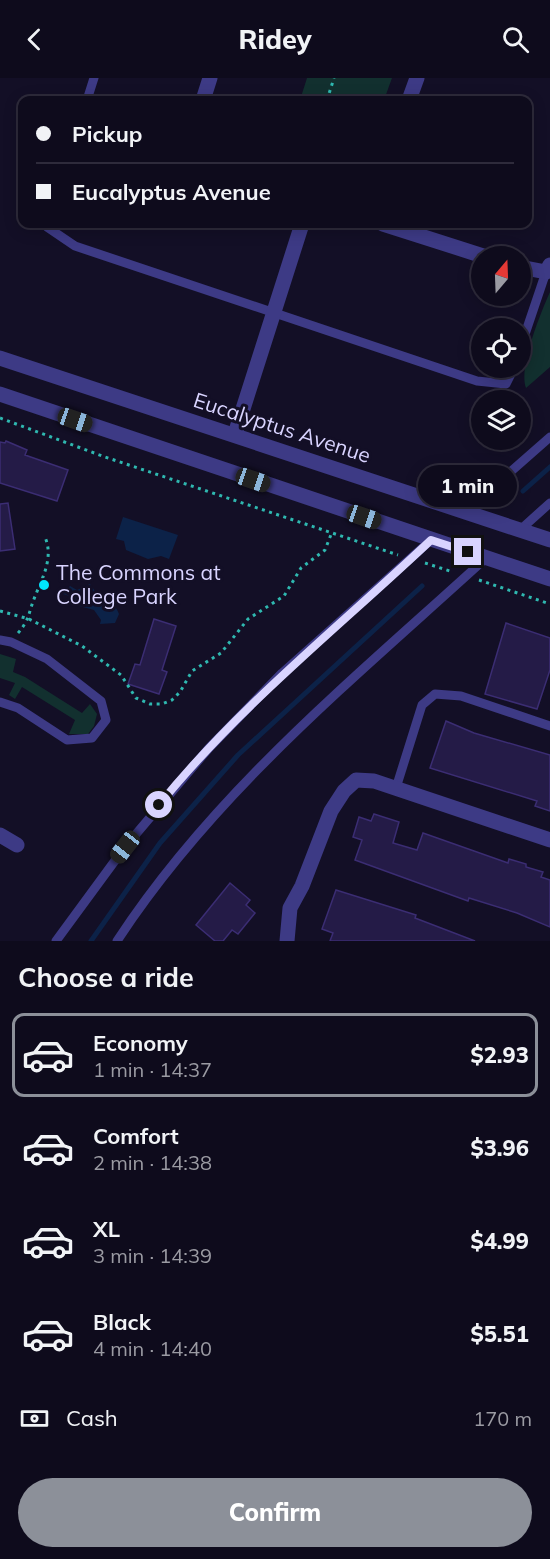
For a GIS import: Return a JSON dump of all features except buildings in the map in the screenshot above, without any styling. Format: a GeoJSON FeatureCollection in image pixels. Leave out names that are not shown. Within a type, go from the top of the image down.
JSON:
{"type":"FeatureCollection","features":[{"type":"Feature","properties":{"kind":"street"},"geometry":{"type":"LineString","coordinates":[[204,96],[210,78]]}},
{"type":"Feature","properties":{"kind":"street"},"geometry":{"type":"LineString","coordinates":[[410,96],[417,78]]}},
{"type":"Feature","properties":{"kind":"street"},"geometry":{"type":"LineString","coordinates":[[235,434],[301,228]]}},
{"type":"Feature","properties":{"kind":"street"},"geometry":{"type":"LineString","coordinates":[[396,228],[471,252]]}},
{"type":"Feature","properties":{"kind":"street"},"geometry":{"type":"LineString","coordinates":[[531,268],[548,269]]}},
{"type":"Feature","properties":{"kind":"street","name":"Eucalyptus Avenue"},"geometry":{"type":"LineString","coordinates":[[0,358],[550,540]]}},
{"type":"Feature","properties":{"kind":"street"},"geometry":{"type":"LineString","coordinates":[[0,394],[550,579]]}},
{"type":"Feature","properties":{"kind":"street"},"geometry":{"type":"LineString","coordinates":[[286,940],[290,908],[302,886],[331,811],[344,791],[356,780],[374,781],[550,840]]}},
{"type":"Feature","properties":{"kind":"street"},"geometry":{"type":"LineString","coordinates":[[0,835],[17,844]]}},
{"type":"Feature","properties":{"kind":"lane"},"geometry":{"type":"LineString","coordinates":[[88,96],[94,78]]}},
{"type":"Feature","properties":{"kind":"lane"},"geometry":{"type":"LineString","coordinates":[[48,228],[75,246],[477,381],[506,384],[509,378]]}},
{"type":"Feature","properties":{"kind":"lane"},"geometry":{"type":"LineString","coordinates":[[531,318],[548,269]]}},
{"type":"Feature","properties":{"kind":"lane"},"geometry":{"type":"LineString","coordinates":[[465,512],[550,437]]}},
{"type":"Feature","properties":{"kind":"lane"},"geometry":{"type":"LineString","coordinates":[[520,530],[550,504]]}},
{"type":"Feature","properties":{"kind":"lane"},"geometry":{"type":"LineString","coordinates":[[56,941],[125,847],[209,748],[282,673],[431,540]]}},
{"type":"Feature","properties":{"kind":"lane"},"geometry":{"type":"LineString","coordinates":[[117,941],[148,897],[226,803],[347,683],[486,558]]}},
{"type":"Feature","properties":{"kind":"lane"},"geometry":{"type":"LineString","coordinates":[[0,640],[11,642],[47,659],[101,701],[106,720],[92,738],[67,740],[18,708],[0,702]]}},
{"type":"Feature","properties":{"kind":"lane"},"geometry":{"type":"LineString","coordinates":[[396,788],[422,705],[435,694],[461,696],[550,726]]}},
{"type":"Feature","properties":{"kind":"path"},"geometry":{"type":"LineString","coordinates":[[328,96],[334,78]]}},
{"type":"Feature","properties":{"kind":"path"},"geometry":{"type":"LineString","coordinates":[[0,418],[105,457],[550,604]]}},
{"type":"Feature","properties":{"kind":"path"},"geometry":{"type":"LineString","coordinates":[[0,611],[29,619],[82,646],[114,669],[136,698],[150,704],[162,704],[172,700],[180,692],[192,671],[221,652],[248,619],[284,596],[301,568],[325,550],[332,532]]}},
{"type":"Feature","properties":{"kind":"path"},"geometry":{"type":"LineString","coordinates":[[29,619],[47,565],[48,543],[44,535]]}},
{"type":"Feature","properties":{"kind":"green space"},"geometry":{"type":"Polygon","coordinates":[[[307,78],[392,78],[385,96],[301,96],[307,78]]]}},
{"type":"Feature","properties":{"kind":"green space"},"geometry":{"type":"Polygon","coordinates":[[[550,292],[550,367],[526,388],[524,378],[531,378],[531,344],[550,292]]]}},
{"type":"Feature","properties":{"kind":"green space"},"geometry":{"type":"Polygon","coordinates":[[[0,654],[16,659],[13,672],[25,677],[82,713],[90,704],[97,714],[94,726],[88,734],[69,734],[75,720],[22,687],[15,699],[9,695],[15,683],[0,678],[0,654]]]}},
{"type":"Feature","properties":{"kind":"water"},"geometry":{"type":"Polygon","coordinates":[[[123,517],[178,535],[169,559],[161,556],[148,559],[126,550],[124,541],[116,539],[123,517]]]}},
{"type":"Feature","properties":{"kind":"water"},"geometry":{"type":"Polygon","coordinates":[[[90,584],[101,600],[116,608],[119,614],[115,623],[100,624],[101,620],[94,610],[79,606],[63,594],[70,586],[77,590],[90,584]]]}},
{"type":"Feature","properties":{"kind":"waterway"},"geometry":{"type":"LineString","coordinates":[[523,491],[550,467]]}},
{"type":"Feature","properties":{"kind":"waterway"},"geometry":{"type":"LineString","coordinates":[[91,941],[160,843],[238,755],[422,586]]}},
{"type":"Feature","properties":{"kind":"place","name":"The Commons at College Park"},"geometry":{"type":"Point","coordinates":[44,585]}},
{"type":"Feature","properties":{"kind":"route"},"geometry":{"type":"LineString","coordinates":[[159,805],[209,748],[273,685],[282,673],[431,540],[468,552]]}}]}
